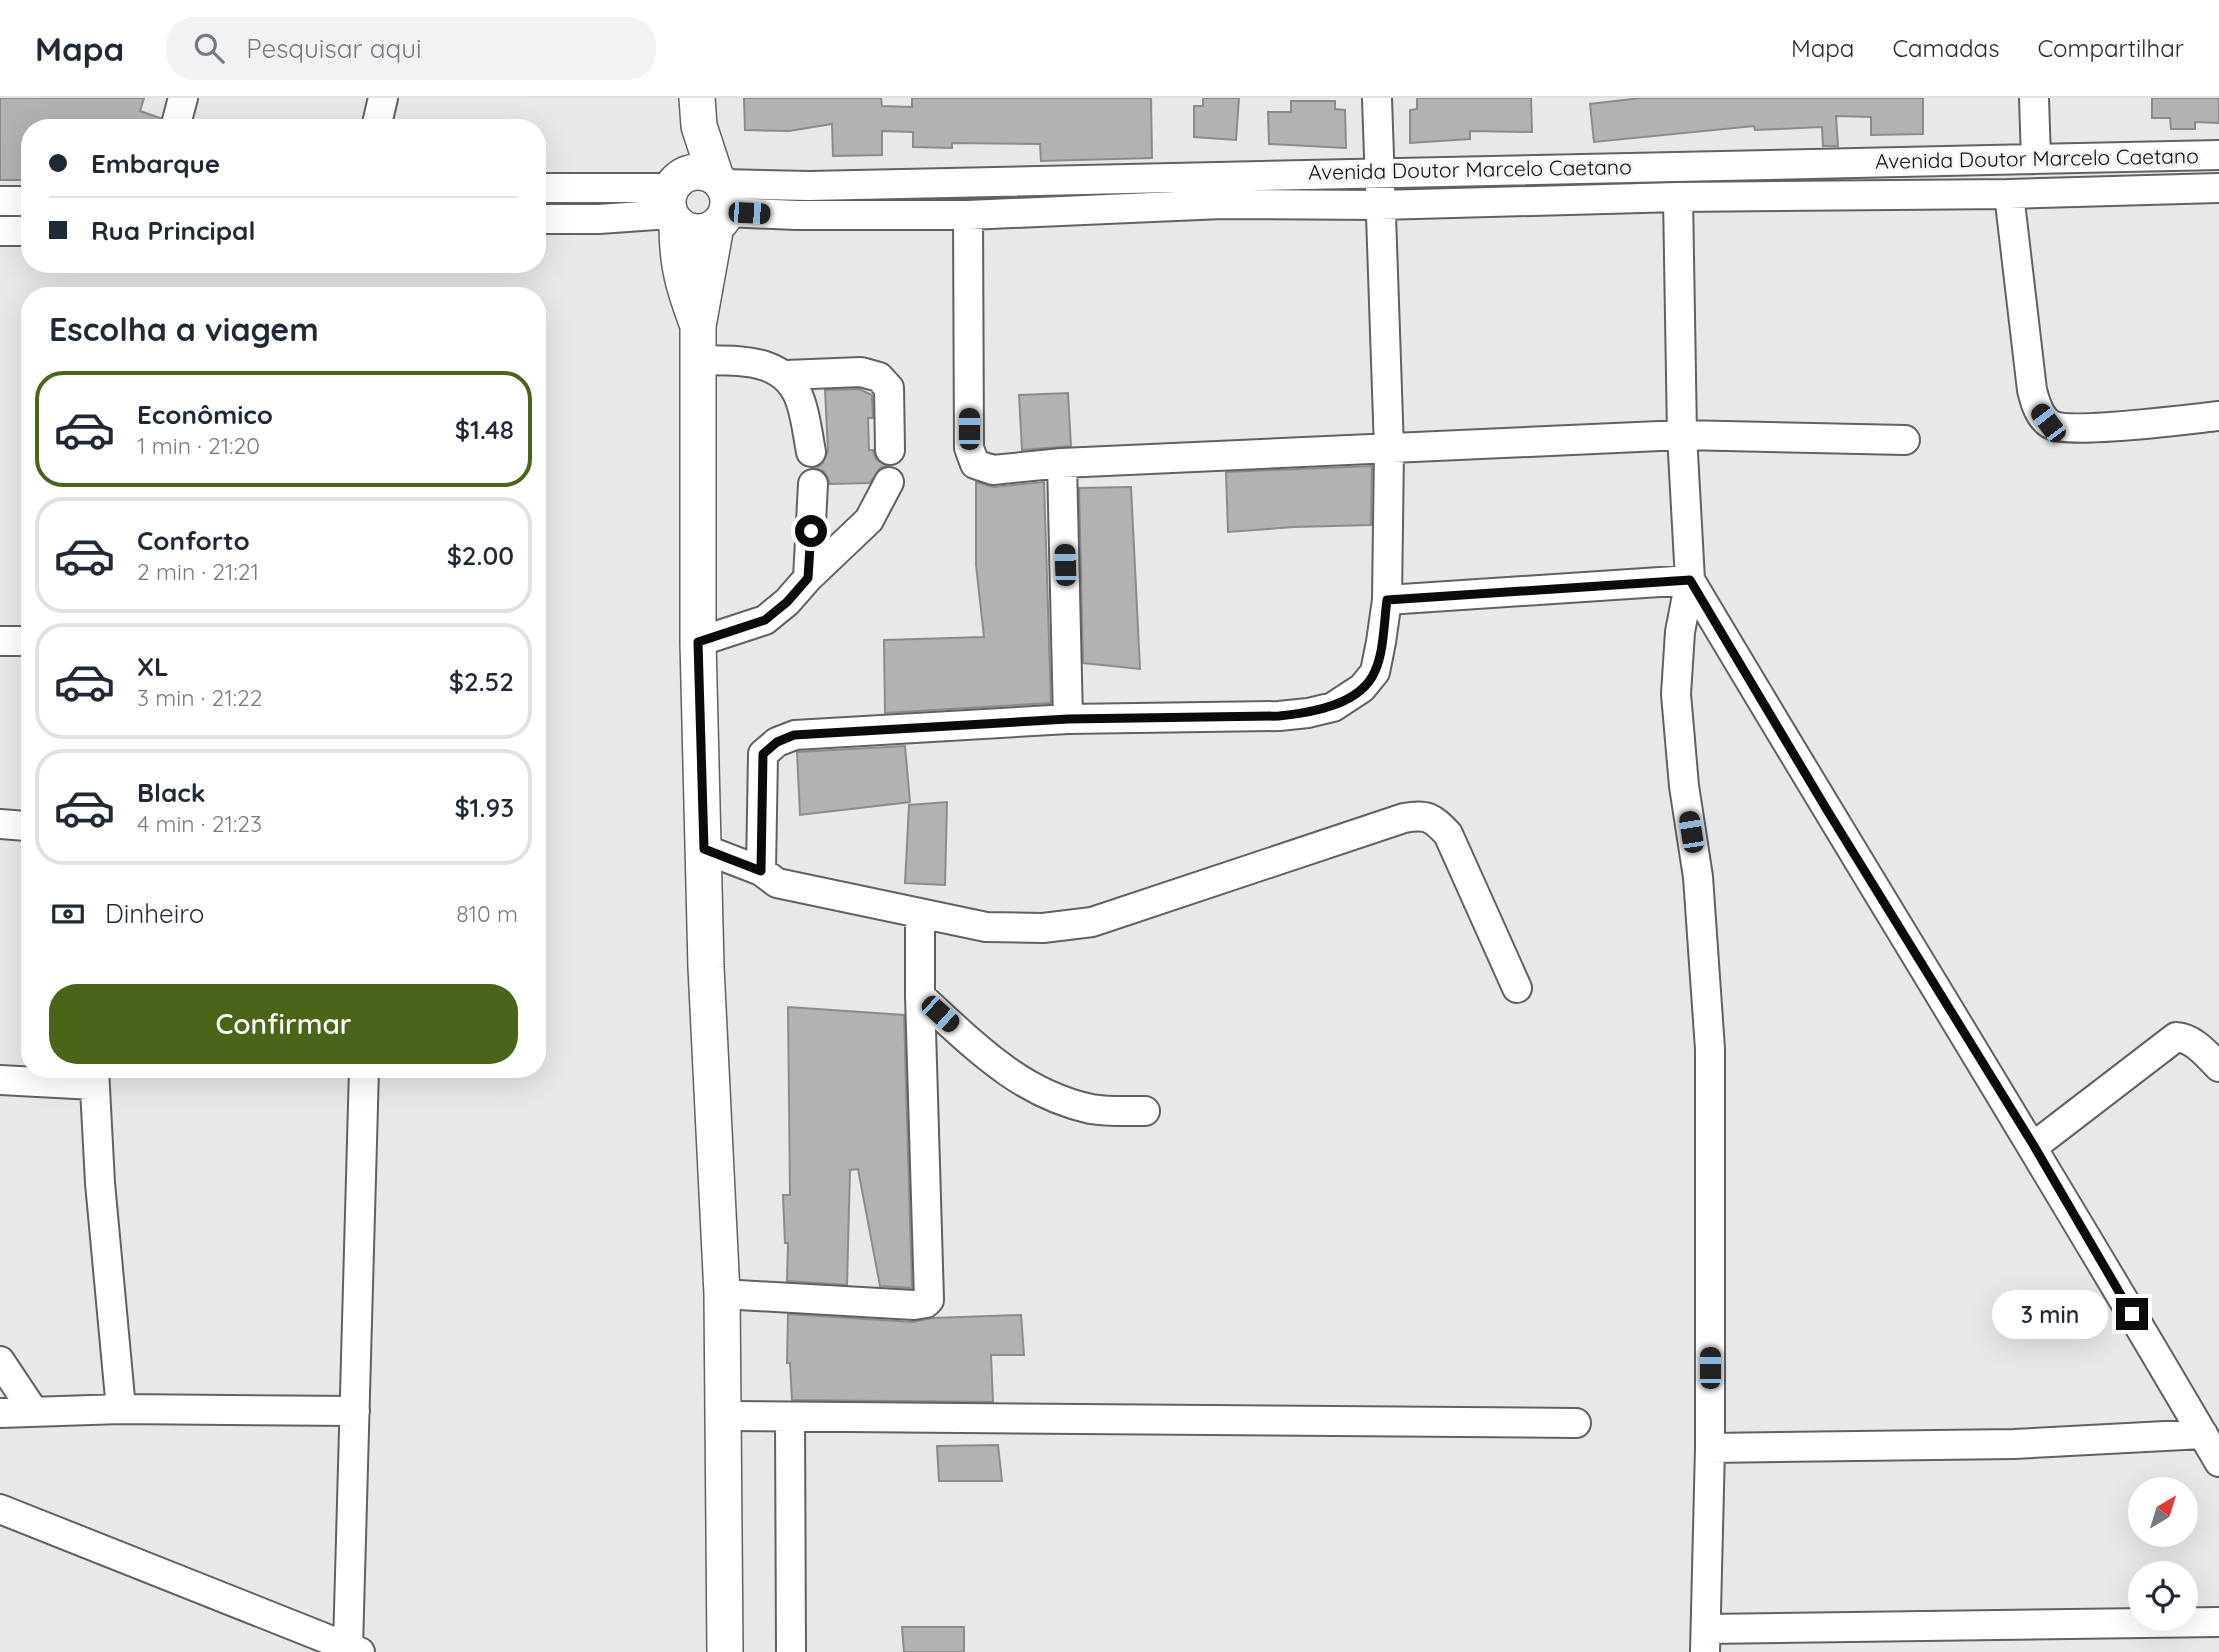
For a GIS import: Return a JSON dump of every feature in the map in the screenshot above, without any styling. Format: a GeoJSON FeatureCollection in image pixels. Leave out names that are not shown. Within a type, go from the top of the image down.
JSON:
{"type":"FeatureCollection","features":[{"type":"Feature","properties":{"kind":"main road"},"geometry":{"type":"LineString","coordinates":[[698,112],[720,200],[698,326],[698,642],[706,967],[722,1294],[725,1652]]}},
{"type":"Feature","properties":{"kind":"main road"},"geometry":{"type":"LineString","coordinates":[[698,112],[673,202],[684,291],[698,326]]}},
{"type":"Feature","properties":{"kind":"main road","name":"Avenida Doutor Marcelo Caetano"},"geometry":{"type":"LineString","coordinates":[[695,172],[703,172],[720,200],[696,232],[685,230],[673,202],[688,173],[695,172]]}},
{"type":"Feature","properties":{"kind":"street"},"geometry":{"type":"LineString","coordinates":[[177,119],[183,98]]}},
{"type":"Feature","properties":{"kind":"street"},"geometry":{"type":"LineString","coordinates":[[378,119],[383,98]]}},
{"type":"Feature","properties":{"kind":"street"},"geometry":{"type":"LineString","coordinates":[[761,871],[763,754],[777,742],[794,735],[1068,719],[1279,716],[1308,713],[1333,707],[1362,688],[1375,672],[1387,600],[1389,449],[1377,98]]}},
{"type":"Feature","properties":{"kind":"street"},"geometry":{"type":"LineString","coordinates":[[2034,98],[2036,159]]}},
{"type":"Feature","properties":{"kind":"street","name":"Avenida Doutor Marcelo Caetano"},"geometry":{"type":"LineString","coordinates":[[720,200],[810,186],[2219,155]]}},
{"type":"Feature","properties":{"kind":"street","name":"Avenida Doutor Marcelo Caetano"},"geometry":{"type":"LineString","coordinates":[[720,200],[796,215],[968,215],[1222,204],[1380,205],[2219,188]]}},
{"type":"Feature","properties":{"kind":"street","name":"Avenida Doutor Marcelo Caetano"},"geometry":{"type":"LineString","coordinates":[[546,189],[673,202]]}},
{"type":"Feature","properties":{"kind":"street"},"geometry":{"type":"LineString","coordinates":[[2009,194],[2032,390],[2036,407],[2048,423],[2064,429],[2219,416]]}},
{"type":"Feature","properties":{"kind":"street"},"geometry":{"type":"LineString","coordinates":[[1678,197],[1682,435],[1690,580],[1679,632],[1676,694],[1684,786],[1698,877],[1710,1049],[1710,1448],[1706,1640],[2219,1622]]}},
{"type":"Feature","properties":{"kind":"street"},"geometry":{"type":"LineString","coordinates":[[0,201],[21,201]]}},
{"type":"Feature","properties":{"kind":"street","name":"Avenida Doutor Marcelo Caetano"},"geometry":{"type":"LineString","coordinates":[[546,219],[599,219],[673,202]]}},
{"type":"Feature","properties":{"kind":"street"},"geometry":{"type":"LineString","coordinates":[[968,215],[968,448],[975,464],[993,470],[1062,463],[1682,435],[1905,440]]}},
{"type":"Feature","properties":{"kind":"street"},"geometry":{"type":"LineString","coordinates":[[0,231],[21,230]]}},
{"type":"Feature","properties":{"kind":"street"},"geometry":{"type":"LineString","coordinates":[[698,360],[754,362],[786,375],[861,372],[879,377],[889,388],[890,450]]}},
{"type":"Feature","properties":{"kind":"street"},"geometry":{"type":"LineString","coordinates":[[786,375],[801,401],[811,452]]}},
{"type":"Feature","properties":{"kind":"street"},"geometry":{"type":"LineString","coordinates":[[1062,463],[1068,719]]}},
{"type":"Feature","properties":{"kind":"street"},"geometry":{"type":"LineString","coordinates":[[698,642],[765,620],[787,602],[808,578],[869,520],[889,482]]}},
{"type":"Feature","properties":{"kind":"street"},"geometry":{"type":"LineString","coordinates":[[808,578],[813,484]]}},
{"type":"Feature","properties":{"kind":"street"},"geometry":{"type":"LineString","coordinates":[[1387,600],[1690,580]]}},
{"type":"Feature","properties":{"kind":"street"},"geometry":{"type":"LineString","coordinates":[[1690,580],[1834,822],[2034,1146],[2219,1462]]}},
{"type":"Feature","properties":{"kind":"street"},"geometry":{"type":"LineString","coordinates":[[0,641],[21,641]]}},
{"type":"Feature","properties":{"kind":"street"},"geometry":{"type":"LineString","coordinates":[[704,849],[761,871],[777,883],[986,927],[1043,928],[1092,922],[1404,818],[1422,815],[1436,821],[1448,834],[1517,988]]}},
{"type":"Feature","properties":{"kind":"street"},"geometry":{"type":"LineString","coordinates":[[722,1294],[914,1305],[929,1300],[920,913]]}},
{"type":"Feature","properties":{"kind":"street"},"geometry":{"type":"LineString","coordinates":[[920,996],[999,1068],[1054,1098],[1093,1109],[1145,1111]]}},
{"type":"Feature","properties":{"kind":"street"},"geometry":{"type":"LineString","coordinates":[[2034,1146],[2176,1037],[2192,1042],[2219,1067]]}},
{"type":"Feature","properties":{"kind":"street"},"geometry":{"type":"LineString","coordinates":[[0,1080],[63,1078]]}},
{"type":"Feature","properties":{"kind":"street"},"geometry":{"type":"LineString","coordinates":[[94,1078],[100,1183],[121,1409]]}},
{"type":"Feature","properties":{"kind":"street"},"geometry":{"type":"LineString","coordinates":[[0,1509],[354,1650],[355,1412],[364,1078]]}},
{"type":"Feature","properties":{"kind":"street"},"geometry":{"type":"LineString","coordinates":[[0,1362],[33,1412]]}},
{"type":"Feature","properties":{"kind":"street"},"geometry":{"type":"LineString","coordinates":[[0,1413],[121,1409],[355,1412]]}},
{"type":"Feature","properties":{"kind":"street"},"geometry":{"type":"LineString","coordinates":[[723,1416],[1576,1423]]}},
{"type":"Feature","properties":{"kind":"street"},"geometry":{"type":"LineString","coordinates":[[790,1417],[791,1652]]}},
{"type":"Feature","properties":{"kind":"street"},"geometry":{"type":"LineString","coordinates":[[1710,1448],[2014,1444],[2203,1434]]}},
{"type":"Feature","properties":{"kind":"building"},"geometry":{"type":"Polygon","coordinates":[[[0,98],[144,98],[140,111],[160,118],[21,119],[21,180],[0,180],[0,98]]]}},
{"type":"Feature","properties":{"kind":"building"},"geometry":{"type":"Polygon","coordinates":[[[744,98],[881,98],[882,106],[912,107],[912,98],[1151,98],[1152,158],[1041,161],[1040,144],[952,143],[952,148],[913,147],[913,132],[882,131],[882,155],[833,156],[832,124],[789,131],[745,130],[744,98]]]}},
{"type":"Feature","properties":{"kind":"building"},"geometry":{"type":"Polygon","coordinates":[[[1203,98],[1239,98],[1236,140],[1194,137],[1194,106],[1203,106],[1203,98]]]}},
{"type":"Feature","properties":{"kind":"building"},"geometry":{"type":"Polygon","coordinates":[[[1417,98],[1531,98],[1532,132],[1470,131],[1470,139],[1410,143],[1410,110],[1417,109],[1417,98]]]}},
{"type":"Feature","properties":{"kind":"building"},"geometry":{"type":"Polygon","coordinates":[[[1641,98],[1923,98],[1923,134],[1871,135],[1871,117],[1836,116],[1838,146],[1823,146],[1822,127],[1755,130],[1754,126],[1594,142],[1590,104],[1641,98]]]}},
{"type":"Feature","properties":{"kind":"building"},"geometry":{"type":"Polygon","coordinates":[[[2152,98],[2219,98],[2219,123],[2195,122],[2195,129],[2171,129],[2170,118],[2152,118],[2152,98]]]}},
{"type":"Feature","properties":{"kind":"building"},"geometry":{"type":"Polygon","coordinates":[[[1291,101],[1335,101],[1335,109],[1345,110],[1346,148],[1269,144],[1268,112],[1291,112],[1291,101]]]}},
{"type":"Feature","properties":{"kind":"building"},"geometry":{"type":"Polygon","coordinates":[[[859,389],[872,395],[873,418],[868,418],[869,450],[873,450],[876,459],[887,466],[880,468],[870,483],[830,484],[823,471],[815,468],[822,464],[828,451],[825,390],[859,389]]]}},
{"type":"Feature","properties":{"kind":"building"},"geometry":{"type":"Polygon","coordinates":[[[1068,393],[1071,446],[1022,450],[1019,395],[1068,393]]]}},
{"type":"Feature","properties":{"kind":"building"},"geometry":{"type":"Polygon","coordinates":[[[1372,466],[1371,525],[1228,532],[1226,472],[1372,466]]]}},
{"type":"Feature","properties":{"kind":"building"},"geometry":{"type":"Polygon","coordinates":[[[976,482],[994,487],[1044,482],[1051,703],[885,713],[884,640],[984,637],[976,565],[976,482]]]}},
{"type":"Feature","properties":{"kind":"building"},"geometry":{"type":"Polygon","coordinates":[[[1131,487],[1140,669],[1083,663],[1079,488],[1131,487]]]}},
{"type":"Feature","properties":{"kind":"building"},"geometry":{"type":"Polygon","coordinates":[[[905,746],[910,802],[800,815],[797,752],[905,746]]]}},
{"type":"Feature","properties":{"kind":"building"},"geometry":{"type":"Polygon","coordinates":[[[947,802],[945,885],[905,883],[909,805],[947,802]]]}},
{"type":"Feature","properties":{"kind":"building"},"geometry":{"type":"Polygon","coordinates":[[[788,1007],[904,1015],[912,1288],[880,1286],[858,1169],[850,1170],[847,1285],[787,1281],[788,1243],[785,1243],[783,1195],[790,1195],[788,1007]]]}},
{"type":"Feature","properties":{"kind":"building"},"geometry":{"type":"Polygon","coordinates":[[[788,1314],[913,1322],[932,1318],[1021,1315],[1024,1355],[991,1355],[993,1402],[792,1400],[790,1363],[787,1363],[788,1314]]]}},
{"type":"Feature","properties":{"kind":"building"},"geometry":{"type":"Polygon","coordinates":[[[998,1445],[1002,1481],[939,1481],[937,1446],[998,1445]]]}},
{"type":"Feature","properties":{"kind":"building"},"geometry":{"type":"Polygon","coordinates":[[[902,1627],[964,1627],[964,1652],[904,1652],[902,1627]]]}},
{"type":"Feature","properties":{"kind":"route"},"geometry":{"type":"LineString","coordinates":[[811,531],[808,578],[787,602],[765,620],[698,642],[704,849],[761,871],[763,754],[777,742],[794,735],[1068,719],[1279,716],[1308,713],[1333,707],[1362,688],[1375,672],[1387,600],[1690,580],[1827,810],[2034,1146],[2132,1314]]}}]}
